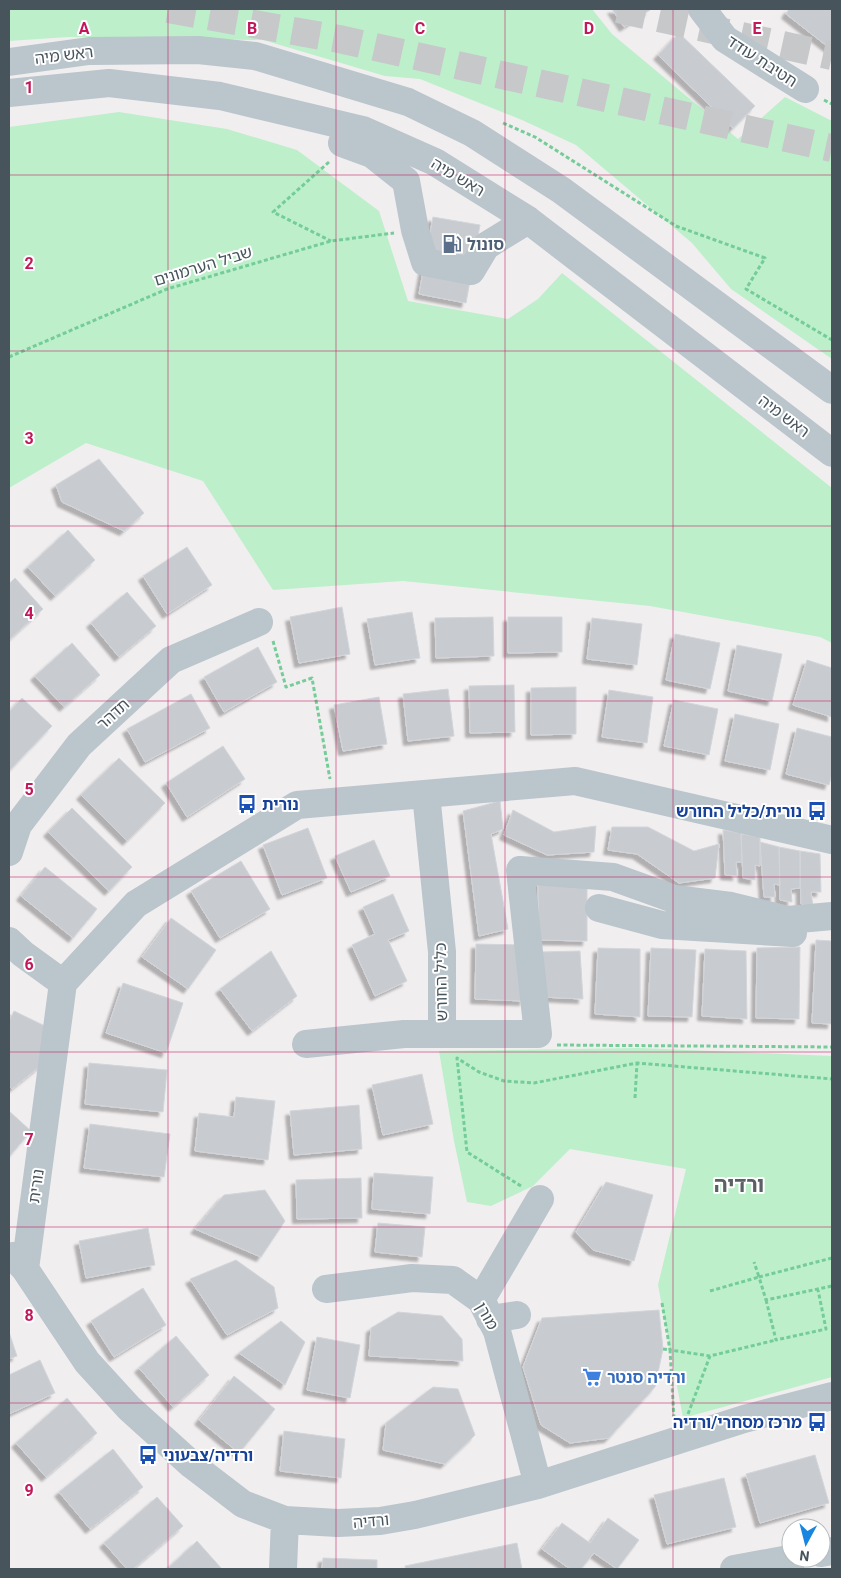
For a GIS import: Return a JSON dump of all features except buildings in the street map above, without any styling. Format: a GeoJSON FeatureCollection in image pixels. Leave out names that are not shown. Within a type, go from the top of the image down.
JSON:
{"type":"FeatureCollection","features":[{"type":"Feature","properties":{"kind":"street","name":"חטיבת עודד"},"geometry":{"type":"LineString","coordinates":[[702,9],[725,39],[805,89]]}},
{"type":"Feature","properties":{"kind":"street","name":"ראש מיה"},"geometry":{"type":"LineString","coordinates":[[9,62],[89,51],[208,51],[255,56],[408,102],[472,133],[560,190],[832,390]]}},
{"type":"Feature","properties":{"kind":"street","name":"ראש מיה"},"geometry":{"type":"LineString","coordinates":[[9,93],[108,83],[220,96],[363,130],[435,162],[528,220],[832,453]]}},
{"type":"Feature","properties":{"kind":"street"},"geometry":{"type":"LineString","coordinates":[[291,113],[332,140],[372,154],[406,181],[414,230],[425,262],[472,270],[486,246],[528,220]]}},
{"type":"Feature","properties":{"kind":"street","name":"תדהר"},"geometry":{"type":"LineString","coordinates":[[9,852],[18,825],[79,745],[172,660],[266,632]]}},
{"type":"Feature","properties":{"kind":"street"},"geometry":{"type":"LineString","coordinates":[[9,940],[23,954],[63,983],[136,904],[297,805],[575,781],[832,840]]}},
{"type":"Feature","properties":{"kind":"street","name":"כליל החורש"},"geometry":{"type":"LineString","coordinates":[[306,1044],[404,1034],[442,1034],[442,952],[426,794]]}},
{"type":"Feature","properties":{"kind":"street"},"geometry":{"type":"LineString","coordinates":[[442,1034],[538,1034],[520,870],[613,877],[674,899],[730,906],[788,920],[832,916]]}},
{"type":"Feature","properties":{"kind":"street"},"geometry":{"type":"LineString","coordinates":[[599,908],[662,925],[785,934],[832,930]]}},
{"type":"Feature","properties":{"kind":"street","name":"נורית"},"geometry":{"type":"LineString","coordinates":[[17,1260],[63,983]]}},
{"type":"Feature","properties":{"kind":"street"},"geometry":{"type":"LineString","coordinates":[[517,1315],[485,1310],[540,1199]]}},
{"type":"Feature","properties":{"kind":"street","name":"ורדיה"},"geometry":{"type":"LineString","coordinates":[[17,1260],[87,1362],[129,1408],[192,1465],[243,1504],[284,1520],[338,1523],[380,1521],[538,1485],[744,1419],[832,1396]]}},
{"type":"Feature","properties":{"kind":"street","name":"מורן"},"geometry":{"type":"LineString","coordinates":[[326,1290],[412,1278],[452,1280],[485,1310],[497,1331],[538,1485]]}},
{"type":"Feature","properties":{"kind":"street"},"geometry":{"type":"LineString","coordinates":[[283,1569],[284,1520]]}},
{"type":"Feature","properties":{"kind":"street"},"geometry":{"type":"LineString","coordinates":[[734,1569],[781,1560]]}},
{"type":"Feature","properties":{"kind":"path"},"geometry":{"type":"LineString","coordinates":[[499,121],[535,137],[676,226],[765,258],[746,289],[832,340]]}},
{"type":"Feature","properties":{"kind":"path"},"geometry":{"type":"LineString","coordinates":[[331,241],[273,212],[334,158]]}},
{"type":"Feature","properties":{"kind":"path","name":"שביל הערמונים"},"geometry":{"type":"LineString","coordinates":[[9,357],[167,289],[331,241],[414,230]]}},
{"type":"Feature","properties":{"kind":"path"},"geometry":{"type":"LineString","coordinates":[[266,632],[286,686],[312,678],[334,802]]}},
{"type":"Feature","properties":{"kind":"path"},"geometry":{"type":"LineString","coordinates":[[547,1045],[832,1047]]}},
{"type":"Feature","properties":{"kind":"path"},"geometry":{"type":"LineString","coordinates":[[540,1199],[467,1152],[457,1058],[479,1072],[504,1080],[534,1082],[637,1063],[832,1079]]}},
{"type":"Feature","properties":{"kind":"path"},"geometry":{"type":"LineString","coordinates":[[635,1098],[637,1063]]}},
{"type":"Feature","properties":{"kind":"path"},"geometry":{"type":"LineString","coordinates":[[710,1291],[832,1258]]}},
{"type":"Feature","properties":{"kind":"path"},"geometry":{"type":"LineString","coordinates":[[754,1262],[776,1340]]}},
{"type":"Feature","properties":{"kind":"path"},"geometry":{"type":"LineString","coordinates":[[766,1300],[832,1286]]}},
{"type":"Feature","properties":{"kind":"path"},"geometry":{"type":"LineString","coordinates":[[663,1349],[710,1356],[826,1329],[818,1290]]}},
{"type":"Feature","properties":{"kind":"path"},"geometry":{"type":"LineString","coordinates":[[662,1303],[670,1350],[676,1441]]}},
{"type":"Feature","properties":{"kind":"path"},"geometry":{"type":"LineString","coordinates":[[676,1441],[710,1356]]}},
{"type":"Feature","properties":{"kind":"green space"},"geometry":{"type":"Polygon","coordinates":[[[9,9],[592,9],[612,34],[738,139],[785,97],[832,121],[832,359],[731,289],[692,243],[576,145],[522,120],[420,79],[385,76],[263,40],[68,37],[9,41],[9,9]]]}},
{"type":"Feature","properties":{"kind":"green space"},"geometry":{"type":"Polygon","coordinates":[[[119,112],[227,129],[297,150],[379,211],[408,301],[508,319],[538,299],[562,273],[832,488],[832,643],[820,637],[650,606],[403,581],[273,590],[203,481],[86,443],[9,488],[9,127],[119,112]]]}},
{"type":"Feature","properties":{"kind":"green space"},"geometry":{"type":"Polygon","coordinates":[[[640,1048],[832,1056],[832,1377],[683,1418],[658,1285],[686,1169],[570,1149],[533,1186],[491,1206],[467,1202],[454,1141],[439,1051],[640,1048]]]}},
{"type":"Feature","properties":{"kind":"tunnel"},"geometry":{"type":"LineString","coordinates":[[168,9],[339,39],[832,148]]}},
{"type":"Feature","properties":{"kind":"tunnel"},"geometry":{"type":"LineString","coordinates":[[618,9],[832,56]]}},
{"type":"Feature","properties":{"kind":"place","name":"סונול"},"geometry":{"type":"Point","coordinates":[452,244]}},
{"type":"Feature","properties":{"kind":"place","name":"נורית"},"geometry":{"type":"Point","coordinates":[247,804]}},
{"type":"Feature","properties":{"kind":"place","name":"נורית/כליל החורש"},"geometry":{"type":"Point","coordinates":[817,811]}},
{"type":"Feature","properties":{"kind":"place","name":"ורדיה סנטר"},"geometry":{"type":"Point","coordinates":[592,1377]}},
{"type":"Feature","properties":{"kind":"place","name":"מרכז מסחרי/ורדיה"},"geometry":{"type":"Point","coordinates":[817,1422]}},
{"type":"Feature","properties":{"kind":"place","name":"ורדיה/צבעוני"},"geometry":{"type":"Point","coordinates":[148,1455]}},
{"type":"Feature","properties":{"kind":"district","name":"ורדיה"},"geometry":{"type":"Point","coordinates":[739,1185]}}]}
